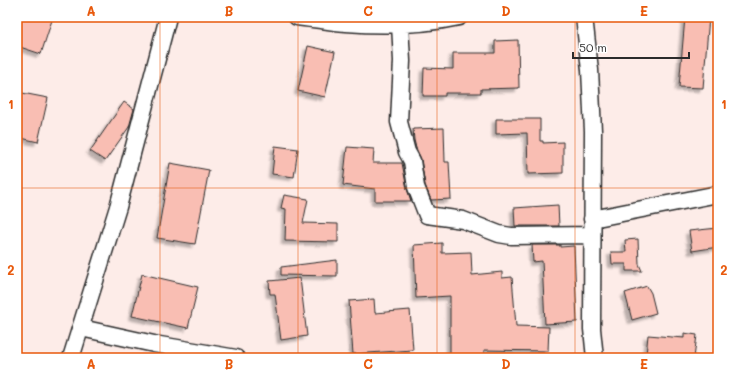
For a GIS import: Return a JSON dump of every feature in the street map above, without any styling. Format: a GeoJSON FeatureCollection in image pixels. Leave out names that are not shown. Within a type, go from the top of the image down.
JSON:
{"type":"FeatureCollection","features":[{"type":"Feature","properties":{"kind":"street"},"geometry":{"type":"LineString","coordinates":[[71,358],[118,207],[168,17]]}},
{"type":"Feature","properties":{"kind":"street"},"geometry":{"type":"LineString","coordinates":[[297,17],[346,23],[400,24],[445,20],[459,17]]}},
{"type":"Feature","properties":{"kind":"street"},"geometry":{"type":"LineString","coordinates":[[584,17],[590,70],[593,131],[592,329],[595,358]]}},
{"type":"Feature","properties":{"kind":"street"},"geometry":{"type":"LineString","coordinates":[[400,24],[402,61],[399,122],[407,152],[412,161],[416,187],[427,215],[463,220],[499,234],[511,236],[592,227],[718,194]]}},
{"type":"Feature","properties":{"kind":"street"},"geometry":{"type":"LineString","coordinates":[[81,328],[154,344],[236,358]]}},
{"type":"Feature","properties":{"kind":"building"},"geometry":{"type":"Polygon","coordinates":[[[17,17],[53,17],[41,54],[17,46],[17,17]]]}},
{"type":"Feature","properties":{"kind":"building"},"geometry":{"type":"Polygon","coordinates":[[[685,17],[709,17],[703,88],[679,87],[685,17]]]}},
{"type":"Feature","properties":{"kind":"building"},"geometry":{"type":"Polygon","coordinates":[[[518,40],[519,88],[481,89],[481,93],[445,93],[445,96],[423,96],[424,68],[453,69],[453,53],[495,53],[495,41],[518,40]]]}},
{"type":"Feature","properties":{"kind":"building"},"geometry":{"type":"Polygon","coordinates":[[[308,46],[335,52],[325,97],[298,91],[308,46]]]}},
{"type":"Feature","properties":{"kind":"building"},"geometry":{"type":"Polygon","coordinates":[[[17,92],[48,98],[38,142],[17,137],[17,92]]]}},
{"type":"Feature","properties":{"kind":"building"},"geometry":{"type":"Polygon","coordinates":[[[124,102],[134,109],[129,127],[105,161],[90,151],[124,102]]]}},
{"type":"Feature","properties":{"kind":"building"},"geometry":{"type":"Polygon","coordinates":[[[496,119],[540,119],[540,141],[543,141],[543,143],[563,142],[563,173],[528,174],[527,133],[496,134],[496,119]]]}},
{"type":"Feature","properties":{"kind":"building"},"geometry":{"type":"Polygon","coordinates":[[[444,128],[445,162],[449,162],[451,199],[431,200],[425,185],[421,159],[416,148],[413,129],[444,128]]]}},
{"type":"Feature","properties":{"kind":"building"},"geometry":{"type":"Polygon","coordinates":[[[275,146],[298,149],[294,177],[272,174],[275,146]]]}},
{"type":"Feature","properties":{"kind":"building"},"geometry":{"type":"Polygon","coordinates":[[[347,147],[374,149],[373,163],[402,163],[411,201],[375,201],[375,189],[343,185],[347,147]]]}},
{"type":"Feature","properties":{"kind":"building"},"geometry":{"type":"Polygon","coordinates":[[[170,163],[209,170],[195,244],[157,238],[170,163]]]}},
{"type":"Feature","properties":{"kind":"building"},"geometry":{"type":"Polygon","coordinates":[[[284,195],[308,199],[303,223],[338,224],[338,242],[285,241],[286,209],[281,208],[284,195]]]}},
{"type":"Feature","properties":{"kind":"building"},"geometry":{"type":"Polygon","coordinates":[[[558,205],[559,226],[515,226],[514,208],[558,205]]]}},
{"type":"Feature","properties":{"kind":"building"},"geometry":{"type":"Polygon","coordinates":[[[718,228],[718,247],[692,251],[689,231],[718,228]]]}},
{"type":"Feature","properties":{"kind":"building"},"geometry":{"type":"Polygon","coordinates":[[[638,239],[639,264],[642,271],[626,271],[626,264],[612,264],[611,252],[626,252],[625,240],[638,239]]]}},
{"type":"Feature","properties":{"kind":"building"},"geometry":{"type":"Polygon","coordinates":[[[442,243],[442,253],[471,252],[472,275],[502,272],[502,278],[512,277],[516,326],[549,327],[548,351],[484,350],[484,358],[450,358],[450,296],[416,298],[414,245],[442,243]]]}},
{"type":"Feature","properties":{"kind":"building"},"geometry":{"type":"Polygon","coordinates":[[[532,245],[560,245],[560,247],[574,246],[577,322],[545,324],[542,261],[533,262],[532,245]]]}},
{"type":"Feature","properties":{"kind":"building"},"geometry":{"type":"Polygon","coordinates":[[[337,260],[337,276],[281,275],[281,267],[337,260]]]}},
{"type":"Feature","properties":{"kind":"building"},"geometry":{"type":"Polygon","coordinates":[[[142,274],[198,287],[188,328],[132,316],[142,274]]]}},
{"type":"Feature","properties":{"kind":"building"},"geometry":{"type":"Polygon","coordinates":[[[300,278],[307,336],[281,340],[275,294],[270,294],[269,281],[300,278]]]}},
{"type":"Feature","properties":{"kind":"building"},"geometry":{"type":"Polygon","coordinates":[[[647,286],[651,293],[656,313],[632,320],[625,293],[647,286]]]}},
{"type":"Feature","properties":{"kind":"building"},"geometry":{"type":"Polygon","coordinates":[[[374,299],[375,313],[410,310],[413,350],[353,354],[349,301],[374,299]]]}},
{"type":"Feature","properties":{"kind":"building"},"geometry":{"type":"Polygon","coordinates":[[[684,333],[697,335],[694,358],[646,355],[648,335],[684,338],[684,333]]]}}]}
